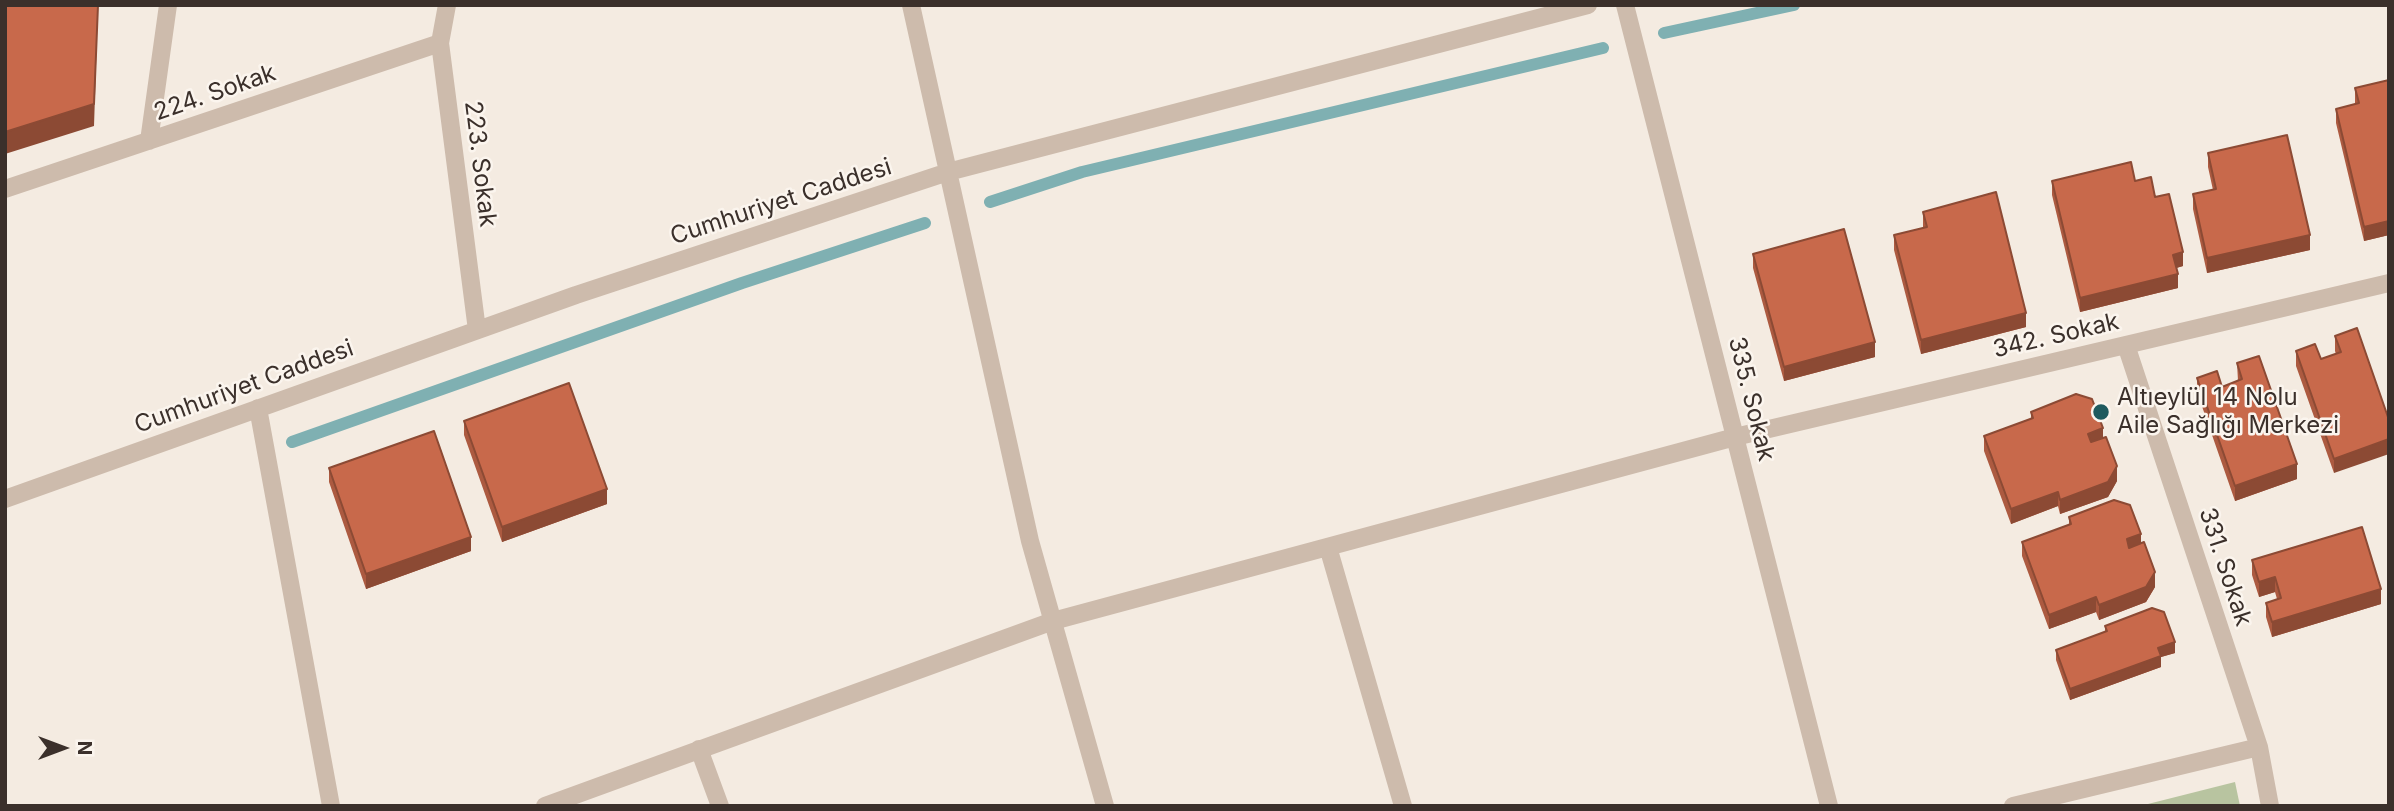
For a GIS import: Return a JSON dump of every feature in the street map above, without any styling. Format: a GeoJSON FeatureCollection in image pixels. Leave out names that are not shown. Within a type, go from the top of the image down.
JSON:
{"type":"FeatureCollection","features":[{"type":"Feature","properties":{"kind":"street"},"geometry":{"type":"LineString","coordinates":[[149,141],[167,5]]}},
{"type":"Feature","properties":{"kind":"street","name":"223. Sokak"},"geometry":{"type":"LineString","coordinates":[[447,5],[440,43],[477,330]]}},
{"type":"Feature","properties":{"kind":"street"},"geometry":{"type":"LineString","coordinates":[[911,5],[1031,541],[1105,806]]}},
{"type":"Feature","properties":{"kind":"street","name":"Cumhuriyet Caddesi"},"geometry":{"type":"LineString","coordinates":[[5,499],[576,295],[948,172],[1588,5]]}},
{"type":"Feature","properties":{"kind":"street","name":"335. Sokak"},"geometry":{"type":"LineString","coordinates":[[1625,5],[1829,806]]}},
{"type":"Feature","properties":{"kind":"street","name":"224. Sokak"},"geometry":{"type":"LineString","coordinates":[[5,189],[440,43]]}},
{"type":"Feature","properties":{"kind":"street","name":"342. Sokak"},"geometry":{"type":"LineString","coordinates":[[545,806],[1053,621],[1735,438],[2389,282]]}},
{"type":"Feature","properties":{"kind":"street","name":"331. Sokak"},"geometry":{"type":"LineString","coordinates":[[2126,345],[2259,747],[2270,806]]}},
{"type":"Feature","properties":{"kind":"street"},"geometry":{"type":"LineString","coordinates":[[258,408],[331,806]]}},
{"type":"Feature","properties":{"kind":"street"},"geometry":{"type":"LineString","coordinates":[[1328,547],[1404,806]]}},
{"type":"Feature","properties":{"kind":"street"},"geometry":{"type":"LineString","coordinates":[[2014,806],[2259,747]]}},
{"type":"Feature","properties":{"kind":"street"},"geometry":{"type":"LineString","coordinates":[[699,750],[720,806]]}},
{"type":"Feature","properties":{"kind":"green space"},"geometry":{"type":"Polygon","coordinates":[[[2235,782],[2240,806],[2140,806],[2235,782]]]}},
{"type":"Feature","properties":{"kind":"building"},"geometry":{"type":"Polygon","coordinates":[[[5,5],[98,5],[94,104],[5,132],[5,5]]]}},
{"type":"Feature","properties":{"kind":"building"},"geometry":{"type":"Polygon","coordinates":[[[2389,80],[2389,221],[2364,227],[2336,109],[2359,103],[2355,88],[2389,80]]]}},
{"type":"Feature","properties":{"kind":"building"},"geometry":{"type":"Polygon","coordinates":[[[2287,135],[2310,235],[2207,258],[2193,194],[2216,189],[2208,153],[2287,135]]]}},
{"type":"Feature","properties":{"kind":"building"},"geometry":{"type":"Polygon","coordinates":[[[2131,162],[2135,181],[2151,177],[2155,197],[2169,194],[2183,252],[2173,255],[2178,274],[2080,298],[2052,181],[2131,162]]]}},
{"type":"Feature","properties":{"kind":"building"},"geometry":{"type":"Polygon","coordinates":[[[1996,192],[2026,313],[1921,340],[1894,235],[1927,227],[1923,212],[1996,192]]]}},
{"type":"Feature","properties":{"kind":"building"},"geometry":{"type":"Polygon","coordinates":[[[1844,229],[1875,342],[1784,367],[1753,254],[1844,229]]]}},
{"type":"Feature","properties":{"kind":"building"},"geometry":{"type":"Polygon","coordinates":[[[2357,328],[2389,420],[2389,439],[2334,459],[2296,351],[2315,344],[2321,359],[2341,352],[2335,336],[2357,328]]]}},
{"type":"Feature","properties":{"kind":"building"},"geometry":{"type":"Polygon","coordinates":[[[2259,356],[2297,464],[2235,486],[2197,378],[2217,371],[2222,387],[2242,379],[2237,363],[2259,356]]]}},
{"type":"Feature","properties":{"kind":"building"},"geometry":{"type":"Polygon","coordinates":[[[569,383],[607,489],[502,527],[464,421],[569,383]]]}},
{"type":"Feature","properties":{"kind":"building"},"geometry":{"type":"Polygon","coordinates":[[[2076,394],[2092,399],[2103,428],[2088,434],[2091,442],[2106,437],[2117,466],[2108,482],[2060,500],[2058,492],[2011,509],[1984,436],[2033,418],[2031,412],[2076,394]]]}},
{"type":"Feature","properties":{"kind":"building"},"geometry":{"type":"Polygon","coordinates":[[[434,431],[471,537],[366,574],[329,468],[434,431]]]}},
{"type":"Feature","properties":{"kind":"building"},"geometry":{"type":"Polygon","coordinates":[[[2114,500],[2130,505],[2141,534],[2127,539],[2129,548],[2144,542],[2155,572],[2146,587],[2099,605],[2096,597],[2049,615],[2022,542],[2071,524],[2069,517],[2114,500]]]}},
{"type":"Feature","properties":{"kind":"building"},"geometry":{"type":"Polygon","coordinates":[[[2362,527],[2381,589],[2272,622],[2266,603],[2281,598],[2275,577],[2259,582],[2252,560],[2362,527]]]}},
{"type":"Feature","properties":{"kind":"building"},"geometry":{"type":"Polygon","coordinates":[[[2152,608],[2164,612],[2175,642],[2158,648],[2161,656],[2070,689],[2056,650],[2107,631],[2105,626],[2152,608]]]}},
{"type":"Feature","properties":{"kind":"waterway"},"geometry":{"type":"LineString","coordinates":[[1664,33],[1794,5]]}},
{"type":"Feature","properties":{"kind":"waterway"},"geometry":{"type":"LineString","coordinates":[[990,202],[1082,172],[1603,48]]}},
{"type":"Feature","properties":{"kind":"waterway"},"geometry":{"type":"LineString","coordinates":[[292,442],[742,283],[925,223]]}},
{"type":"Feature","properties":{"kind":"place","name":"Altıeylül 14 Nolu Aile Sağlığı Merkezi"},"geometry":{"type":"Point","coordinates":[2101,412]}}]}
